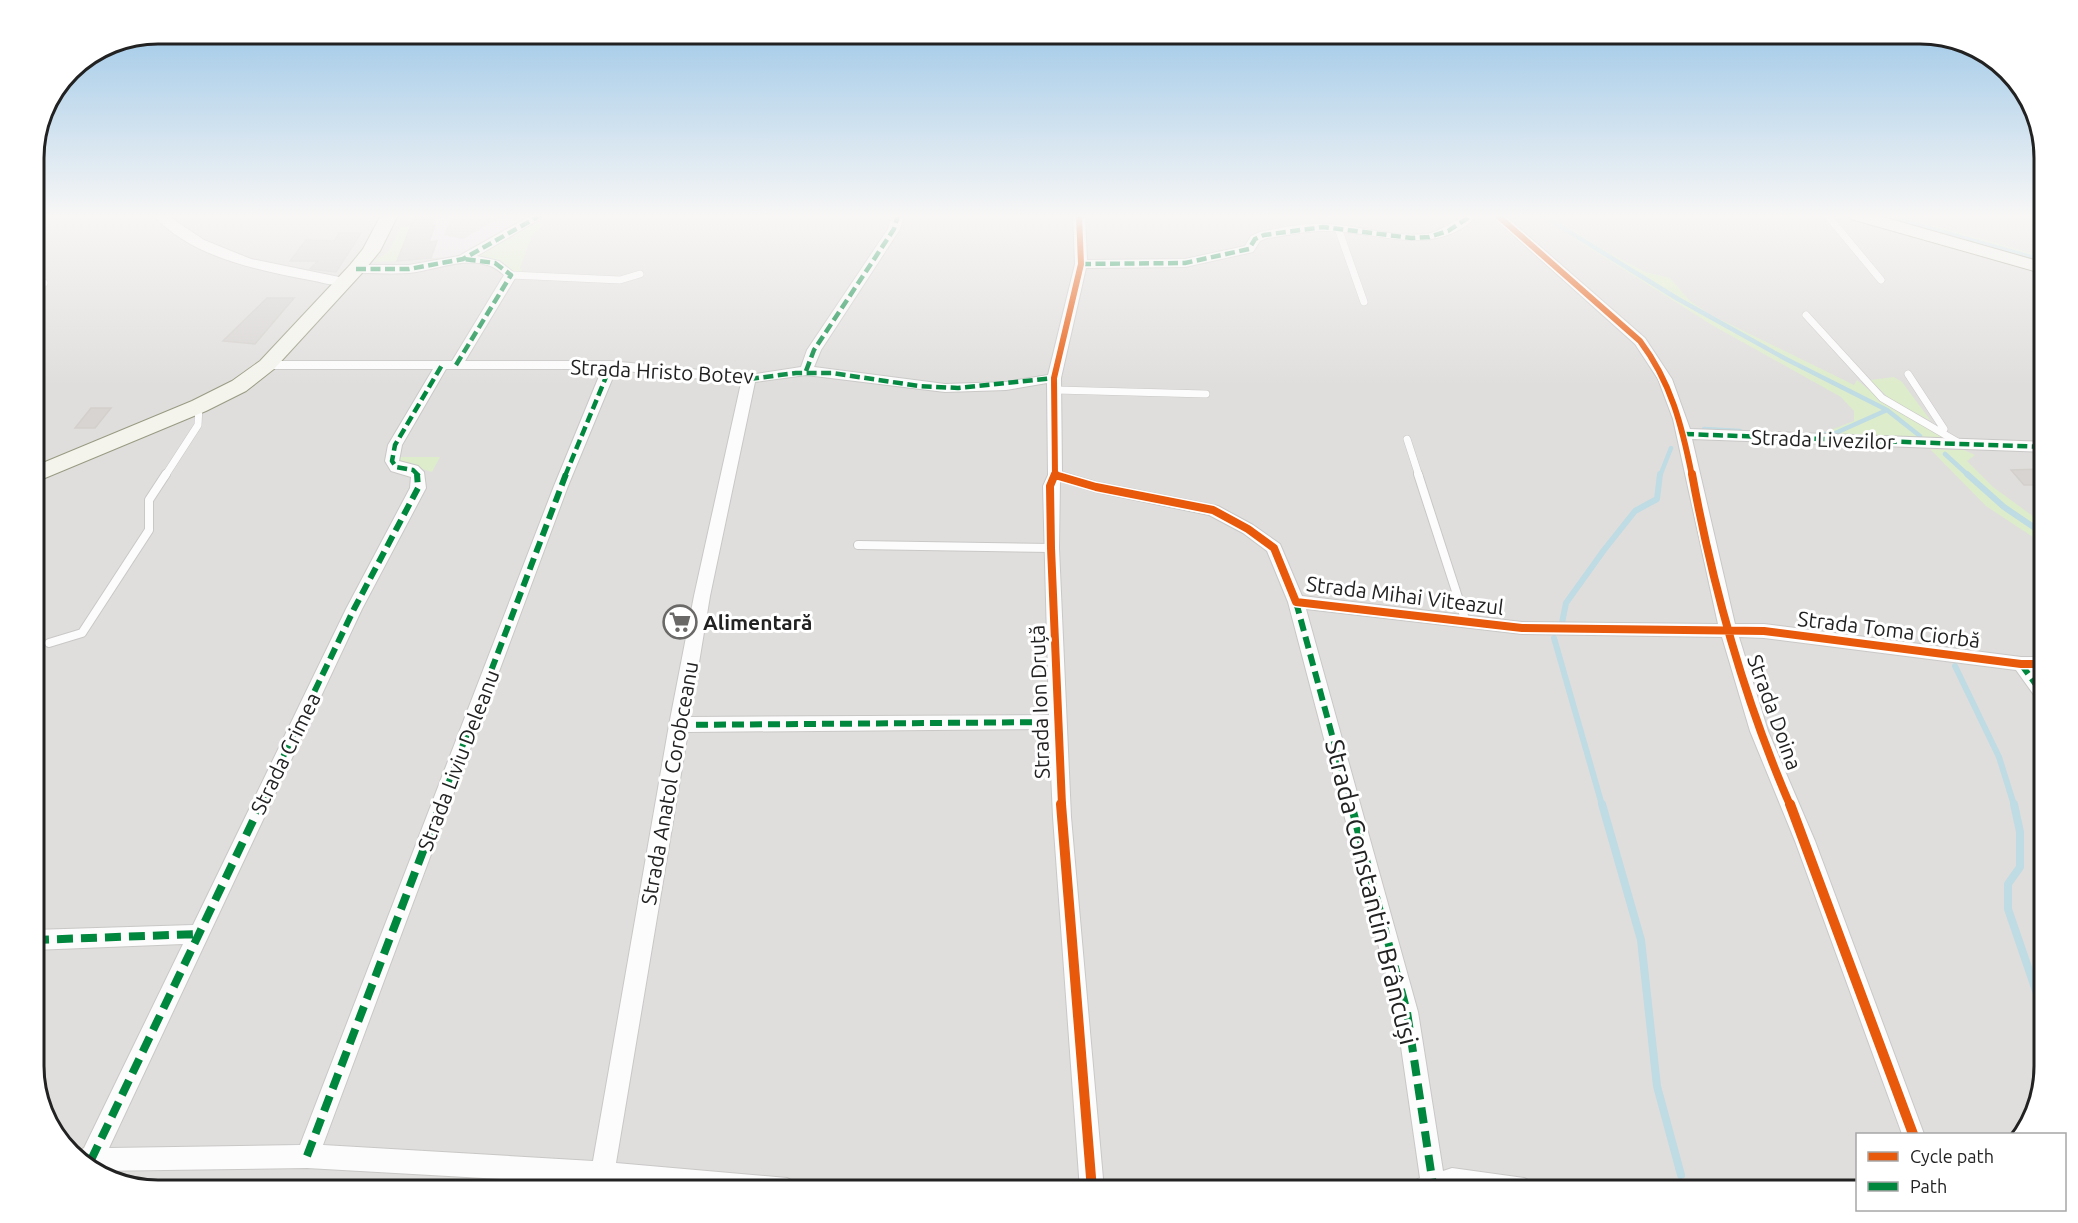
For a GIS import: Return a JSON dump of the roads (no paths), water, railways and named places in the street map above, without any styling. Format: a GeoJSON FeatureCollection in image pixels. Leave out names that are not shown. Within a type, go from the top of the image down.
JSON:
{"type":"FeatureCollection","features":[{"type":"Feature","properties":{"kind":"main road"},"geometry":{"type":"LineString","coordinates":[[44,471],[199,406],[239,386],[267,365],[353,272]]}},
{"type":"Feature","properties":{"kind":"street"},"geometry":{"type":"LineString","coordinates":[[288,272],[350,275],[379,272]]}},
{"type":"Feature","properties":{"kind":"street"},"geometry":{"type":"LineString","coordinates":[[806,371],[814,350],[866,272]]}},
{"type":"Feature","properties":{"kind":"street","name":"Strada Ion Druță"},"geometry":{"type":"LineString","coordinates":[[1079,272],[1055,384],[1055,474],[1050,486],[1062,817],[1091,1180]]}},
{"type":"Feature","properties":{"kind":"street","name":"Strada Doina"},"geometry":{"type":"LineString","coordinates":[[1562,272],[1641,341],[1656,359],[1669,383],[1684,434],[1697,504],[1729,631],[1754,717],[1805,839],[1912,1133]]}},
{"type":"Feature","properties":{"kind":"street","name":"Strada Crimea"},"geometry":{"type":"LineString","coordinates":[[88,1156],[198,934],[354,609],[418,488],[419,476],[413,470],[396,467],[392,461],[395,446],[511,275]]}},
{"type":"Feature","properties":{"kind":"street","name":"Strada Hristo Botev"},"geometry":{"type":"LineString","coordinates":[[267,365],[611,365],[748,379],[806,371],[945,388],[1055,384]]}},
{"type":"Feature","properties":{"kind":"street","name":"Strada Liviu Deleanu"},"geometry":{"type":"LineString","coordinates":[[307,1156],[561,486],[611,365]]}},
{"type":"Feature","properties":{"kind":"street","name":"Strada Anatol Corobceanu"},"geometry":{"type":"LineString","coordinates":[[601,1180],[678,725],[702,596],[748,379]]}},
{"type":"Feature","properties":{"kind":"street","name":"Strada Livezilor"},"geometry":{"type":"LineString","coordinates":[[1684,434],[2034,447]]}},
{"type":"Feature","properties":{"kind":"street","name":"Strada Mihai Viteazul"},"geometry":{"type":"LineString","coordinates":[[1055,474],[1096,487],[1213,510],[1248,529],[1274,548],[1296,602],[1522,628],[1729,631]]}},
{"type":"Feature","properties":{"kind":"street","name":"Strada Constantin Brâncuși"},"geometry":{"type":"LineString","coordinates":[[1296,602],[1407,1012],[1425,1180]]}},
{"type":"Feature","properties":{"kind":"street","name":"Strada Toma Ciorbă"},"geometry":{"type":"LineString","coordinates":[[1729,631],[1764,631],[2034,664]]}},
{"type":"Feature","properties":{"kind":"street"},"geometry":{"type":"LineString","coordinates":[[2021,664],[2034,682]]}},
{"type":"Feature","properties":{"kind":"street","name":"Strada Ion Druță"},"geometry":{"type":"LineString","coordinates":[[678,725],[1058,722]]}},
{"type":"Feature","properties":{"kind":"street"},"geometry":{"type":"LineString","coordinates":[[44,940],[198,934]]}},
{"type":"Feature","properties":{"kind":"street"},"geometry":{"type":"LineString","coordinates":[[94,1160],[307,1156],[578,1180]]}},
{"type":"Feature","properties":{"kind":"lane"},"geometry":{"type":"LineString","coordinates":[[1353,272],[1364,302]]}},
{"type":"Feature","properties":{"kind":"lane"},"geometry":{"type":"LineString","coordinates":[[1874,272],[1881,280]]}},
{"type":"Feature","properties":{"kind":"lane"},"geometry":{"type":"LineString","coordinates":[[511,275],[620,280],[640,274]]}},
{"type":"Feature","properties":{"kind":"lane","name":"Strada Livezilor"},"geometry":{"type":"LineString","coordinates":[[1806,315],[1885,399],[1944,430],[1962,445]]}},
{"type":"Feature","properties":{"kind":"lane","name":"Strada Livezilor"},"geometry":{"type":"LineString","coordinates":[[1908,374],[1944,430]]}},
{"type":"Feature","properties":{"kind":"lane"},"geometry":{"type":"LineString","coordinates":[[1055,384],[1206,394]]}},
{"type":"Feature","properties":{"kind":"lane"},"geometry":{"type":"LineString","coordinates":[[49,643],[66,640],[82,633],[149,530],[149,500],[198,425],[199,406]]}},
{"type":"Feature","properties":{"kind":"lane","name":"Strada Mihai Viteazul"},"geometry":{"type":"LineString","coordinates":[[1407,439],[1466,622]]}},
{"type":"Feature","properties":{"kind":"lane"},"geometry":{"type":"LineString","coordinates":[[858,545],[1051,548]]}},
{"type":"Feature","properties":{"kind":"waterway"},"geometry":{"type":"LineString","coordinates":[[1634,272],[1784,358],[1887,410]]}},
{"type":"Feature","properties":{"kind":"waterway"},"geometry":{"type":"LineString","coordinates":[[1825,434],[1831,435],[1887,410]]}},
{"type":"Feature","properties":{"kind":"waterway"},"geometry":{"type":"LineString","coordinates":[[1887,410],[1920,436]]}},
{"type":"Feature","properties":{"kind":"waterway"},"geometry":{"type":"LineString","coordinates":[[1704,429],[1740,431]]}},
{"type":"Feature","properties":{"kind":"waterway"},"geometry":{"type":"LineString","coordinates":[[1660,476],[1671,448]]}},
{"type":"Feature","properties":{"kind":"waterway"},"geometry":{"type":"LineString","coordinates":[[1945,454],[1969,476]]}},
{"type":"Feature","properties":{"kind":"waterway"},"geometry":{"type":"LineString","coordinates":[[1562,623],[1566,603],[1604,550],[1635,511],[1657,499],[1660,474]]}},
{"type":"Feature","properties":{"kind":"waterway"},"geometry":{"type":"LineString","coordinates":[[1967,474],[2004,507],[2034,527]]}},
{"type":"Feature","properties":{"kind":"waterway"},"geometry":{"type":"LineString","coordinates":[[1554,638],[1602,805]]}},
{"type":"Feature","properties":{"kind":"waterway"},"geometry":{"type":"LineString","coordinates":[[1955,666],[1999,757],[2014,805]]}},
{"type":"Feature","properties":{"kind":"waterway"},"geometry":{"type":"LineString","coordinates":[[1602,804],[1641,940],[1657,1086],[1681,1175]]}},
{"type":"Feature","properties":{"kind":"waterway"},"geometry":{"type":"LineString","coordinates":[[2014,804],[2020,832],[2020,867],[2008,884],[2008,909],[2034,985]]}},
{"type":"Feature","properties":{"kind":"place","name":"Alimentară"},"geometry":{"type":"Point","coordinates":[680,622]}}]}
